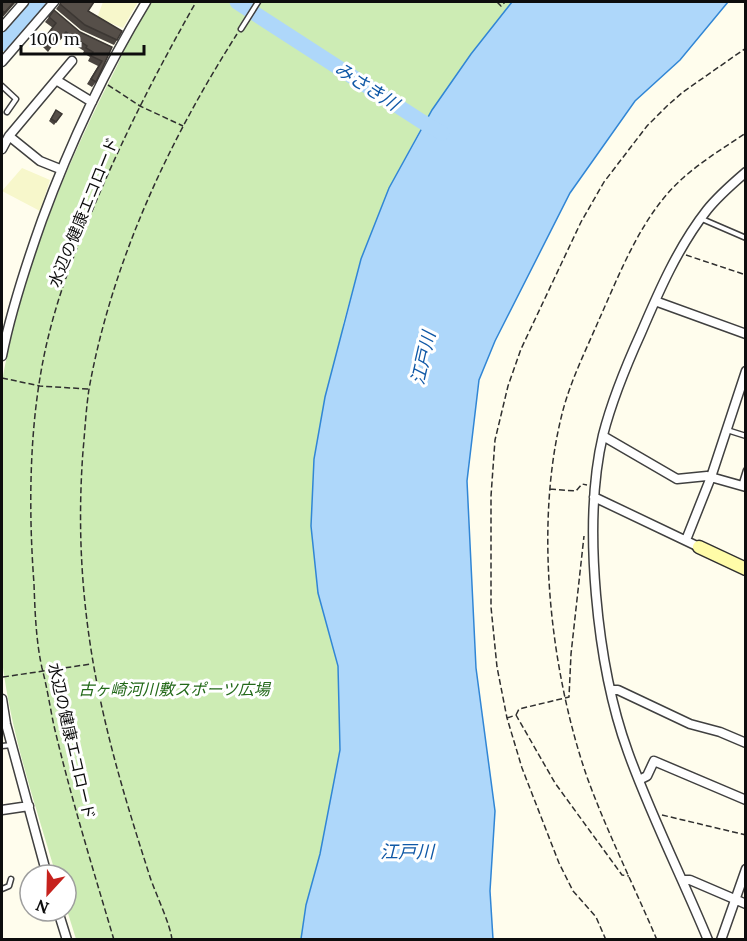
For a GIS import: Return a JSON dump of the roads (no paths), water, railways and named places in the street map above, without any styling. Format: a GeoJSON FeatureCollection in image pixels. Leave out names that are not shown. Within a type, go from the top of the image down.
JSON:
{"type":"FeatureCollection","features":[{"type":"Feature","properties":{"kind":"street"},"geometry":{"type":"LineString","coordinates":[[2,27],[24,2]]}},
{"type":"Feature","properties":{"kind":"street"},"geometry":{"type":"LineString","coordinates":[[2,356],[8,326],[24,273],[60,169],[102,81],[114,50],[146,2]]}},
{"type":"Feature","properties":{"kind":"street"},"geometry":{"type":"LineString","coordinates":[[2,62],[51,5]]}},
{"type":"Feature","properties":{"kind":"street"},"geometry":{"type":"LineString","coordinates":[[2,149],[9,136],[72,61]]}},
{"type":"Feature","properties":{"kind":"street"},"geometry":{"type":"LineString","coordinates":[[56,80],[92,102]]}},
{"type":"Feature","properties":{"kind":"street"},"geometry":{"type":"LineString","coordinates":[[9,136],[40,161],[60,169]]}},
{"type":"Feature","properties":{"kind":"street"},"geometry":{"type":"LineString","coordinates":[[708,939],[654,817],[621,732],[611,690],[598,605],[594,497],[603,436],[614,398],[655,301],[670,269],[701,219],[720,196],[746,172]]}},
{"type":"Feature","properties":{"kind":"street"},"geometry":{"type":"LineString","coordinates":[[655,301],[746,334]]}},
{"type":"Feature","properties":{"kind":"street"},"geometry":{"type":"LineString","coordinates":[[686,540],[711,477],[746,370]]}},
{"type":"Feature","properties":{"kind":"street"},"geometry":{"type":"LineString","coordinates":[[603,436],[673,478],[711,477],[743,487]]}},
{"type":"Feature","properties":{"kind":"street"},"geometry":{"type":"LineString","coordinates":[[594,497],[746,569]]}},
{"type":"Feature","properties":{"kind":"street"},"geometry":{"type":"LineString","coordinates":[[611,690],[618,690],[690,724],[720,732],[746,743]]}},
{"type":"Feature","properties":{"kind":"street"},"geometry":{"type":"LineString","coordinates":[[2,699],[44,863]]}},
{"type":"Feature","properties":{"kind":"street"},"geometry":{"type":"LineString","coordinates":[[639,780],[647,776],[654,761],[746,800]]}},
{"type":"Feature","properties":{"kind":"street"},"geometry":{"type":"LineString","coordinates":[[2,810],[29,806]]}},
{"type":"Feature","properties":{"kind":"street"},"geometry":{"type":"LineString","coordinates":[[721,939],[746,869]]}},
{"type":"Feature","properties":{"kind":"street"},"geometry":{"type":"LineString","coordinates":[[683,880],[690,880],[746,904]]}},
{"type":"Feature","properties":{"kind":"street"},"geometry":{"type":"LineString","coordinates":[[62,923],[67,939]]}},
{"type":"Feature","properties":{"kind":"lane"},"geometry":{"type":"LineString","coordinates":[[241,29],[258,2]]}},
{"type":"Feature","properties":{"kind":"lane"},"geometry":{"type":"LineString","coordinates":[[51,5],[56,15]]}},
{"type":"Feature","properties":{"kind":"lane"},"geometry":{"type":"LineString","coordinates":[[2,86],[16,99],[7,112]]}},
{"type":"Feature","properties":{"kind":"lane"},"geometry":{"type":"LineString","coordinates":[[701,219],[746,238]]}},
{"type":"Feature","properties":{"kind":"lane"},"geometry":{"type":"LineString","coordinates":[[727,429],[746,436]]}},
{"type":"Feature","properties":{"kind":"lane"},"geometry":{"type":"LineString","coordinates":[[743,487],[746,470]]}},
{"type":"Feature","properties":{"kind":"lane"},"geometry":{"type":"LineString","coordinates":[[2,746],[12,745]]}},
{"type":"Feature","properties":{"kind":"lane"},"geometry":{"type":"LineString","coordinates":[[2,889],[9,886],[11,879]]}},
{"type":"Feature","properties":{"kind":"water","name":"江戸川"},"geometry":{"type":"Polygon","coordinates":[[[512,2],[728,2],[680,60],[635,101],[570,193],[495,341],[479,380],[467,481],[476,668],[495,811],[490,891],[493,939],[301,939],[306,905],[320,854],[340,750],[338,666],[318,593],[311,526],[314,459],[325,397],[361,259],[389,188],[432,110],[471,54],[512,2]]]}},
{"type":"Feature","properties":{"kind":"waterway"},"geometry":{"type":"LineString","coordinates":[[2,44],[38,2]]}},
{"type":"Feature","properties":{"kind":"waterway","name":"みさき川"},"geometry":{"type":"LineString","coordinates":[[237,2],[442,133]]}},
{"type":"Feature","properties":{"kind":"park label","name":"古ヶ崎河川敷スポーツ広場"},"geometry":{"type":"Point","coordinates":[174,689]}}]}
